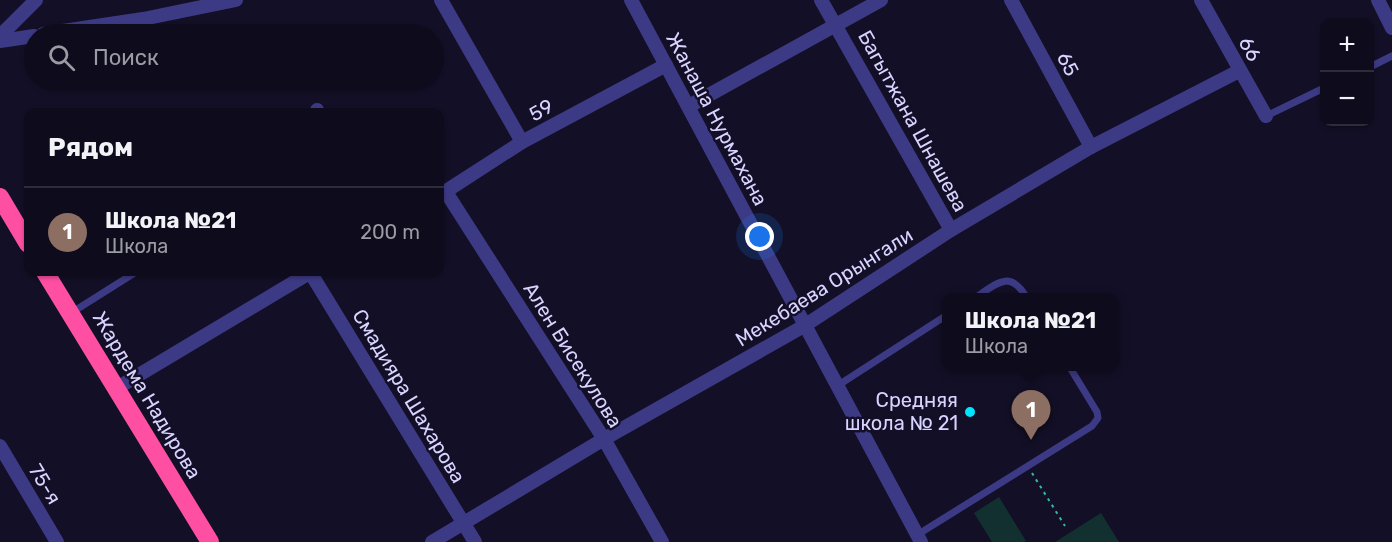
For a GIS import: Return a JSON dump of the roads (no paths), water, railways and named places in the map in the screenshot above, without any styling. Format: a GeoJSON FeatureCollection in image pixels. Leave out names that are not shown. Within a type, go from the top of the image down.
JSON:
{"type":"FeatureCollection","features":[{"type":"Feature","properties":{"kind":"highway"},"geometry":{"type":"LineString","coordinates":[[0,197],[24,237]]}},
{"type":"Feature","properties":{"kind":"highway","name":"Жардема Надирова"},"geometry":{"type":"LineString","coordinates":[[51,276],[71,314],[210,542]]}},
{"type":"Feature","properties":{"kind":"street"},"geometry":{"type":"LineString","coordinates":[[0,36],[36,0]]}},
{"type":"Feature","properties":{"kind":"street"},"geometry":{"type":"LineString","coordinates":[[110,24],[236,0]]}},
{"type":"Feature","properties":{"kind":"street"},"geometry":{"type":"LineString","coordinates":[[441,0],[522,142]]}},
{"type":"Feature","properties":{"kind":"street","name":"Жанаша Нурмахана"},"geometry":{"type":"LineString","coordinates":[[631,0],[919,539]]}},
{"type":"Feature","properties":{"kind":"street","name":"Багытжана Шнашева"},"geometry":{"type":"LineString","coordinates":[[821,0],[951,230]]}},
{"type":"Feature","properties":{"kind":"street"},"geometry":{"type":"LineString","coordinates":[[689,106],[881,0]]}},
{"type":"Feature","properties":{"kind":"street","name":"65"},"geometry":{"type":"LineString","coordinates":[[1011,0],[1091,147]]}},
{"type":"Feature","properties":{"kind":"street","name":"66"},"geometry":{"type":"LineString","coordinates":[[1201,0],[1266,116]]}},
{"type":"Feature","properties":{"kind":"street"},"geometry":{"type":"LineString","coordinates":[[1378,0],[1392,28]]}},
{"type":"Feature","properties":{"kind":"street"},"geometry":{"type":"LineString","coordinates":[[0,41],[24,37]]}},
{"type":"Feature","properties":{"kind":"street","name":"59"},"geometry":{"type":"LineString","coordinates":[[444,193],[522,142],[666,65]]}},
{"type":"Feature","properties":{"kind":"street","name":"Мекебаева Орынгали"},"geometry":{"type":"LineString","coordinates":[[432,542],[604,439],[804,326],[951,230],[1091,147],[1239,71]]}},
{"type":"Feature","properties":{"kind":"street","name":"Ален Бисекулова"},"geometry":{"type":"LineString","coordinates":[[444,196],[604,439],[662,542]]}},
{"type":"Feature","properties":{"kind":"street"},"geometry":{"type":"LineString","coordinates":[[117,388],[303,276]]}},
{"type":"Feature","properties":{"kind":"street","name":"Смадияра Шахарова"},"geometry":{"type":"LineString","coordinates":[[312,276],[475,542]]}},
{"type":"Feature","properties":{"kind":"street","name":"75-я"},"geometry":{"type":"LineString","coordinates":[[0,446],[57,542]]}},
{"type":"Feature","properties":{"kind":"lane"},"geometry":{"type":"LineString","coordinates":[[1374,65],[1392,56]]}},
{"type":"Feature","properties":{"kind":"lane"},"geometry":{"type":"LineString","coordinates":[[1266,116],[1320,90]]}},
{"type":"Feature","properties":{"kind":"lane"},"geometry":{"type":"LineString","coordinates":[[71,314],[130,276]]}},
{"type":"Feature","properties":{"kind":"lane"},"geometry":{"type":"LineString","coordinates":[[981,293],[1000,281],[1009,280],[1020,286],[1024,293]]}},
{"type":"Feature","properties":{"kind":"lane"},"geometry":{"type":"LineString","coordinates":[[837,386],[942,318]]}},
{"type":"Feature","properties":{"kind":"lane"},"geometry":{"type":"LineString","coordinates":[[919,539],[1027,466],[1092,426],[1098,418],[1097,412],[1072,371]]}},
{"type":"Feature","properties":{"kind":"place","name":"Средняя школа № 21"},"geometry":{"type":"Point","coordinates":[970,412]}},
{"type":"Feature","properties":{"kind":"place","name":"Школа №21"},"geometry":{"type":"Point","coordinates":[1031,440]}}]}
